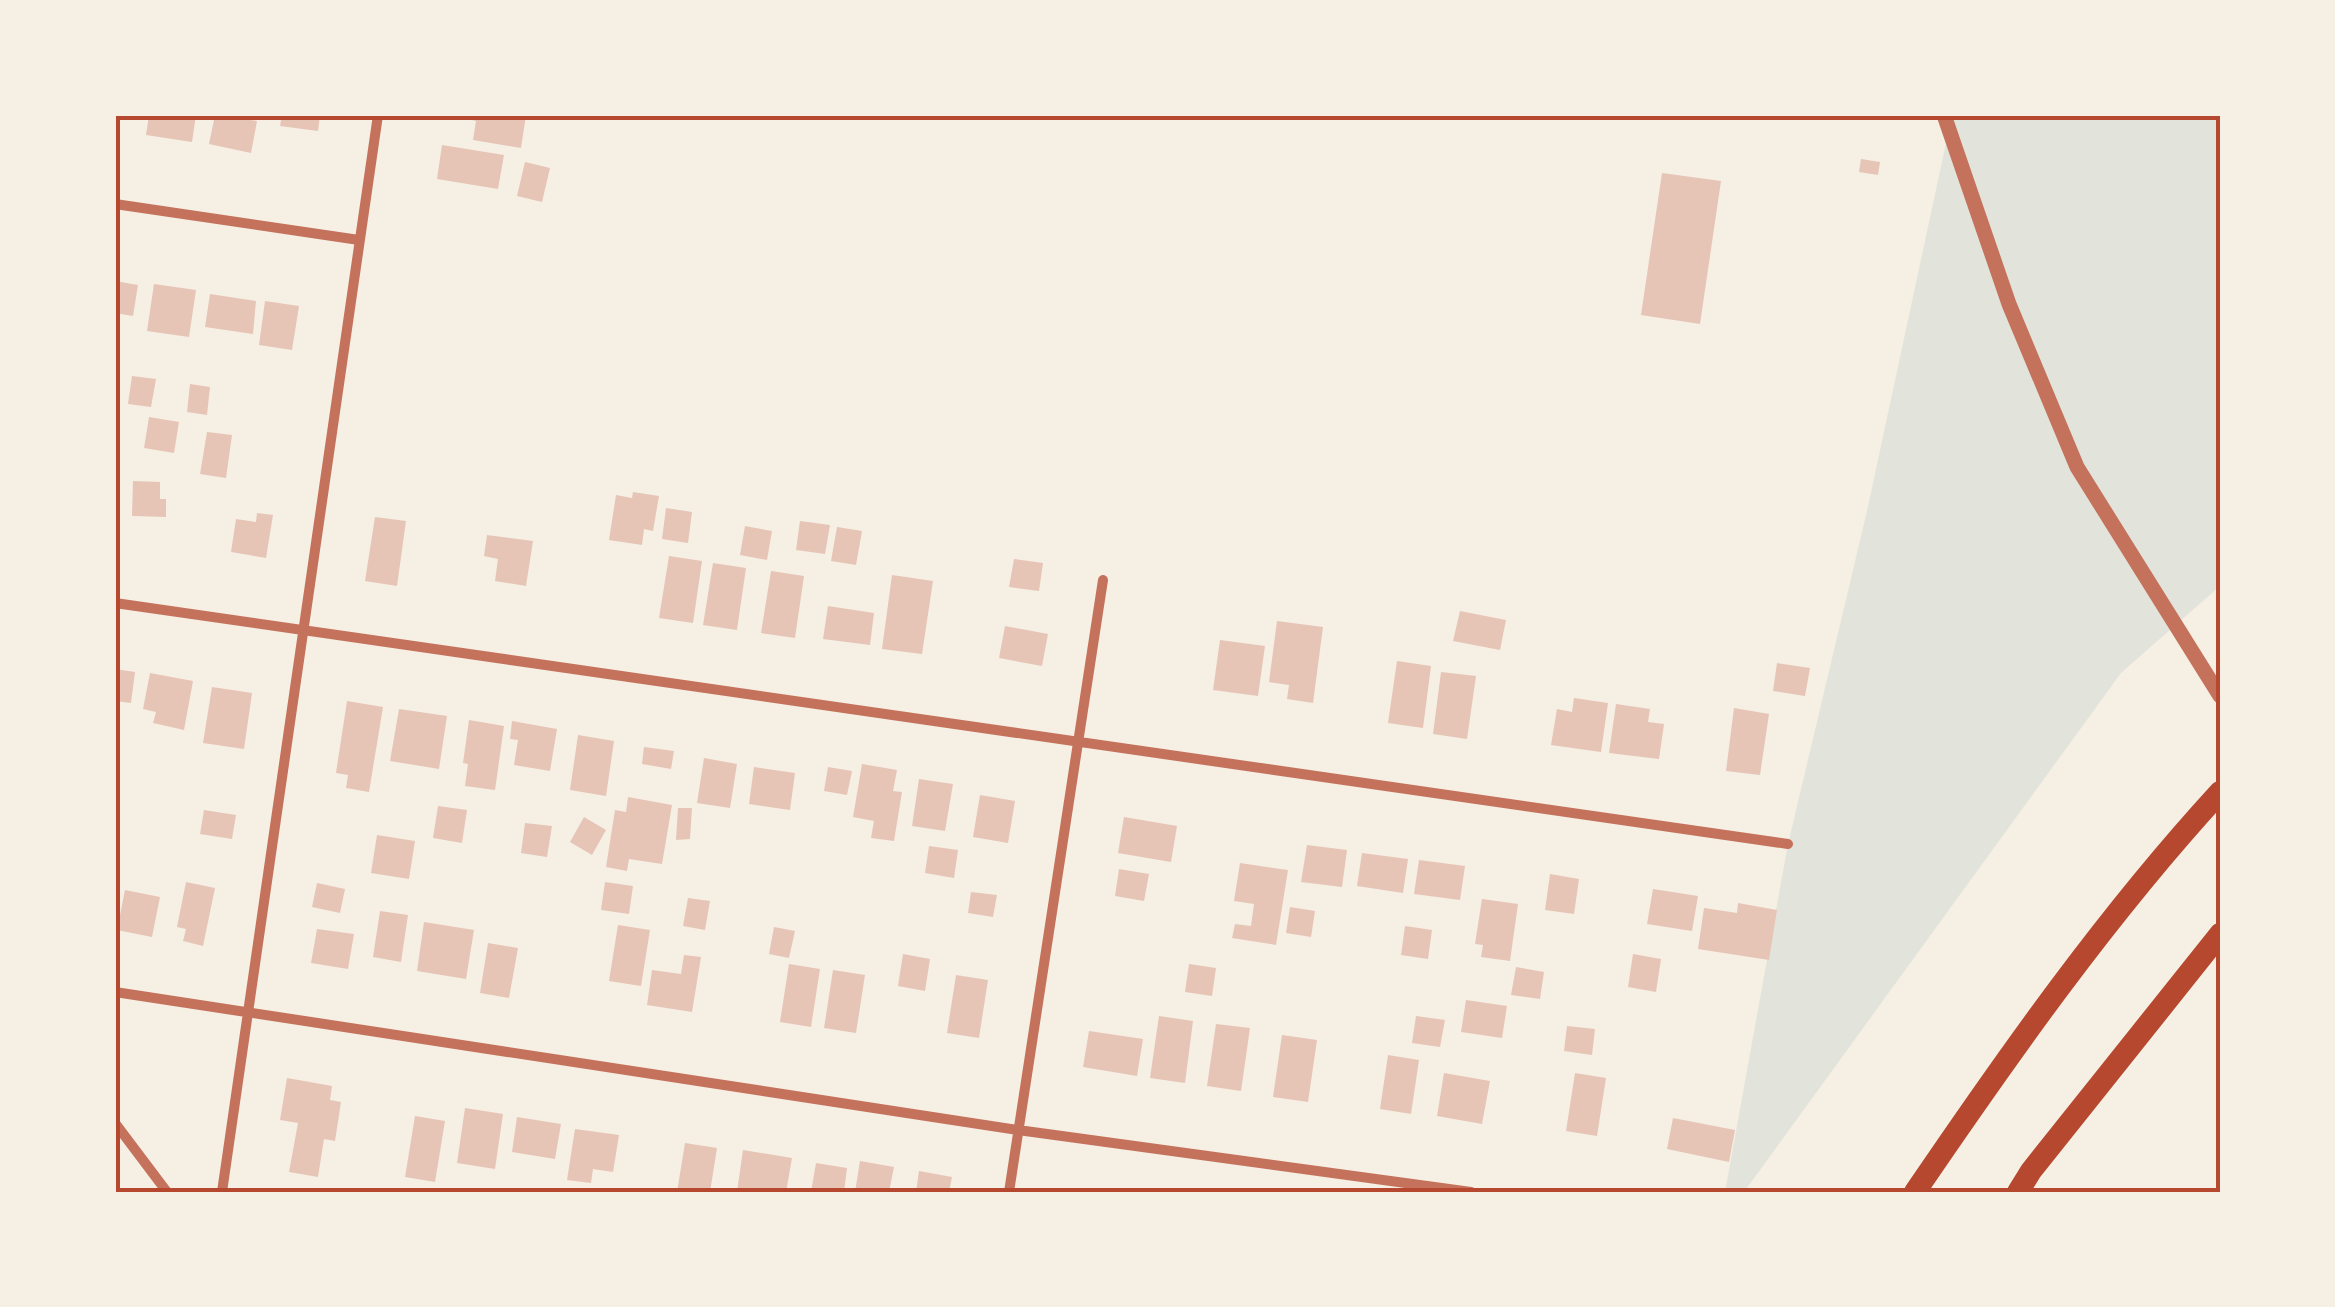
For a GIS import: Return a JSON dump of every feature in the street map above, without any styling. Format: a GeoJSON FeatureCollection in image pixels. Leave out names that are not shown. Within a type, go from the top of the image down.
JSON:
{"type":"FeatureCollection","features":[{"type":"Feature","properties":{"kind":"highway"},"geometry":{"type":"LineString","coordinates":[[1915,1192],[1983,1092],[2090,950],[2214,798]]}},
{"type":"Feature","properties":{"kind":"highway"},"geometry":{"type":"LineString","coordinates":[[2018,1192],[2220,934]]}},
{"type":"Feature","properties":{"kind":"street"},"geometry":{"type":"LineString","coordinates":[[222,1192],[378,115]]}},
{"type":"Feature","properties":{"kind":"street"},"geometry":{"type":"LineString","coordinates":[[1944,115],[2009,304],[2077,467],[2220,696]]}},
{"type":"Feature","properties":{"kind":"street"},"geometry":{"type":"LineString","coordinates":[[115,204],[360,240]]}},
{"type":"Feature","properties":{"kind":"street"},"geometry":{"type":"LineString","coordinates":[[1009,1192],[1103,580]]}},
{"type":"Feature","properties":{"kind":"street"},"geometry":{"type":"LineString","coordinates":[[115,603],[1788,844]]}},
{"type":"Feature","properties":{"kind":"street"},"geometry":{"type":"LineString","coordinates":[[115,992],[1018,1130],[1471,1192]]}},
{"type":"Feature","properties":{"kind":"street"},"geometry":{"type":"LineString","coordinates":[[115,1122],[168,1192]]}},
{"type":"Feature","properties":{"kind":"shaded area"},"geometry":{"type":"Polygon","coordinates":[[[1952,115],[2220,117],[2220,586],[2121,673],[1744,1192],[1725,1192],[1788,844],[1867,511],[1952,115]]]}},
{"type":"Feature","properties":{"kind":"building"},"geometry":{"type":"Polygon","coordinates":[[[149,115],[196,115],[192,142],[146,135],[149,115]]]}},
{"type":"Feature","properties":{"kind":"building"},"geometry":{"type":"Polygon","coordinates":[[[215,115],[257,121],[251,153],[209,144],[215,115]]]}},
{"type":"Feature","properties":{"kind":"building"},"geometry":{"type":"Polygon","coordinates":[[[282,115],[320,115],[318,131],[280,126],[282,115]]]}},
{"type":"Feature","properties":{"kind":"building"},"geometry":{"type":"Polygon","coordinates":[[[452,115],[526,115],[521,148],[473,140],[476,121],[452,115]]]}},
{"type":"Feature","properties":{"kind":"building"},"geometry":{"type":"Polygon","coordinates":[[[442,145],[504,155],[498,189],[437,179],[442,145]]]}},
{"type":"Feature","properties":{"kind":"building"},"geometry":{"type":"Polygon","coordinates":[[[1861,159],[1880,162],[1878,175],[1859,172],[1861,159]]]}},
{"type":"Feature","properties":{"kind":"building"},"geometry":{"type":"Polygon","coordinates":[[[525,162],[550,168],[542,202],[517,196],[525,162]]]}},
{"type":"Feature","properties":{"kind":"building"},"geometry":{"type":"Polygon","coordinates":[[[1662,173],[1721,181],[1700,324],[1641,315],[1662,173]]]}},
{"type":"Feature","properties":{"kind":"building"},"geometry":{"type":"Polygon","coordinates":[[[115,281],[138,285],[133,316],[115,313],[115,281]]]}},
{"type":"Feature","properties":{"kind":"building"},"geometry":{"type":"Polygon","coordinates":[[[154,284],[196,290],[189,337],[147,331],[154,284]]]}},
{"type":"Feature","properties":{"kind":"building"},"geometry":{"type":"Polygon","coordinates":[[[210,294],[256,301],[253,334],[205,327],[210,294]]]}},
{"type":"Feature","properties":{"kind":"building"},"geometry":{"type":"Polygon","coordinates":[[[265,301],[299,306],[292,350],[259,345],[265,301]]]}},
{"type":"Feature","properties":{"kind":"building"},"geometry":{"type":"Polygon","coordinates":[[[132,376],[156,379],[151,407],[128,404],[132,376]]]}},
{"type":"Feature","properties":{"kind":"building"},"geometry":{"type":"Polygon","coordinates":[[[190,384],[210,387],[207,415],[187,412],[190,384]]]}},
{"type":"Feature","properties":{"kind":"building"},"geometry":{"type":"Polygon","coordinates":[[[149,417],[179,422],[174,453],[144,448],[149,417]]]}},
{"type":"Feature","properties":{"kind":"building"},"geometry":{"type":"Polygon","coordinates":[[[207,432],[232,435],[226,478],[200,474],[207,432]]]}},
{"type":"Feature","properties":{"kind":"building"},"geometry":{"type":"Polygon","coordinates":[[[133,481],[160,482],[160,499],[166,499],[166,517],[132,516],[133,481]]]}},
{"type":"Feature","properties":{"kind":"building"},"geometry":{"type":"Polygon","coordinates":[[[633,492],[659,496],[653,531],[644,529],[642,545],[609,540],[616,495],[632,498],[633,492]]]}},
{"type":"Feature","properties":{"kind":"building"},"geometry":{"type":"Polygon","coordinates":[[[666,508],[692,512],[688,543],[662,539],[666,508]]]}},
{"type":"Feature","properties":{"kind":"building"},"geometry":{"type":"Polygon","coordinates":[[[257,513],[273,515],[266,558],[231,552],[236,519],[256,522],[257,513]]]}},
{"type":"Feature","properties":{"kind":"building"},"geometry":{"type":"Polygon","coordinates":[[[375,517],[406,521],[397,586],[365,581],[375,517]]]}},
{"type":"Feature","properties":{"kind":"building"},"geometry":{"type":"Polygon","coordinates":[[[800,521],[830,525],[825,554],[796,550],[800,521]]]}},
{"type":"Feature","properties":{"kind":"building"},"geometry":{"type":"Polygon","coordinates":[[[745,526],[772,531],[767,560],[740,555],[745,526]]]}},
{"type":"Feature","properties":{"kind":"building"},"geometry":{"type":"Polygon","coordinates":[[[837,527],[862,531],[856,565],[831,561],[837,527]]]}},
{"type":"Feature","properties":{"kind":"building"},"geometry":{"type":"Polygon","coordinates":[[[487,535],[533,541],[526,586],[495,581],[498,559],[484,556],[487,535]]]}},
{"type":"Feature","properties":{"kind":"building"},"geometry":{"type":"Polygon","coordinates":[[[669,556],[702,561],[693,623],[659,618],[669,556]]]}},
{"type":"Feature","properties":{"kind":"building"},"geometry":{"type":"Polygon","coordinates":[[[1014,559],[1043,563],[1039,591],[1009,587],[1014,559]]]}},
{"type":"Feature","properties":{"kind":"building"},"geometry":{"type":"Polygon","coordinates":[[[713,563],[746,568],[737,630],[703,625],[713,563]]]}},
{"type":"Feature","properties":{"kind":"building"},"geometry":{"type":"Polygon","coordinates":[[[771,571],[804,576],[795,638],[761,633],[771,571]]]}},
{"type":"Feature","properties":{"kind":"building"},"geometry":{"type":"Polygon","coordinates":[[[892,575],[933,581],[922,654],[882,649],[892,575]]]}},
{"type":"Feature","properties":{"kind":"building"},"geometry":{"type":"Polygon","coordinates":[[[828,606],[874,613],[870,645],[823,639],[828,606]]]}},
{"type":"Feature","properties":{"kind":"building"},"geometry":{"type":"Polygon","coordinates":[[[1460,611],[1506,620],[1500,650],[1453,641],[1460,611]]]}},
{"type":"Feature","properties":{"kind":"building"},"geometry":{"type":"Polygon","coordinates":[[[1277,621],[1323,627],[1313,703],[1287,699],[1289,685],[1269,682],[1277,621]]]}},
{"type":"Feature","properties":{"kind":"building"},"geometry":{"type":"Polygon","coordinates":[[[1005,626],[1048,634],[1042,666],[999,658],[1005,626]]]}},
{"type":"Feature","properties":{"kind":"building"},"geometry":{"type":"Polygon","coordinates":[[[1220,640],[1265,646],[1258,696],[1213,690],[1220,640]]]}},
{"type":"Feature","properties":{"kind":"building"},"geometry":{"type":"Polygon","coordinates":[[[1397,661],[1431,666],[1423,728],[1388,723],[1397,661]]]}},
{"type":"Feature","properties":{"kind":"building"},"geometry":{"type":"Polygon","coordinates":[[[1777,663],[1810,668],[1805,696],[1773,691],[1777,663]]]}},
{"type":"Feature","properties":{"kind":"building"},"geometry":{"type":"Polygon","coordinates":[[[115,669],[135,672],[131,703],[115,701],[115,669]]]}},
{"type":"Feature","properties":{"kind":"building"},"geometry":{"type":"Polygon","coordinates":[[[1441,672],[1476,676],[1467,739],[1433,734],[1441,672]]]}},
{"type":"Feature","properties":{"kind":"building"},"geometry":{"type":"Polygon","coordinates":[[[150,673],[193,681],[184,730],[153,723],[156,712],[143,709],[150,673]]]}},
{"type":"Feature","properties":{"kind":"building"},"geometry":{"type":"Polygon","coordinates":[[[212,687],[252,693],[244,749],[203,743],[212,687]]]}},
{"type":"Feature","properties":{"kind":"building"},"geometry":{"type":"Polygon","coordinates":[[[1574,698],[1608,703],[1601,752],[1551,745],[1557,709],[1572,712],[1574,698]]]}},
{"type":"Feature","properties":{"kind":"building"},"geometry":{"type":"Polygon","coordinates":[[[347,701],[383,707],[369,792],[346,788],[348,775],[336,773],[347,701]]]}},
{"type":"Feature","properties":{"kind":"building"},"geometry":{"type":"Polygon","coordinates":[[[1616,704],[1650,709],[1648,722],[1664,724],[1659,759],[1609,753],[1616,704]]]}},
{"type":"Feature","properties":{"kind":"building"},"geometry":{"type":"Polygon","coordinates":[[[1734,708],[1769,714],[1760,775],[1726,771],[1734,708]]]}},
{"type":"Feature","properties":{"kind":"building"},"geometry":{"type":"Polygon","coordinates":[[[399,709],[447,716],[439,769],[390,761],[399,709]]]}},
{"type":"Feature","properties":{"kind":"building"},"geometry":{"type":"Polygon","coordinates":[[[469,720],[504,726],[495,790],[465,786],[468,764],[463,763],[469,720]]]}},
{"type":"Feature","properties":{"kind":"building"},"geometry":{"type":"Polygon","coordinates":[[[512,721],[557,729],[550,771],[514,765],[518,740],[510,739],[512,721]]]}},
{"type":"Feature","properties":{"kind":"building"},"geometry":{"type":"Polygon","coordinates":[[[578,735],[614,741],[606,796],[570,790],[578,735]]]}},
{"type":"Feature","properties":{"kind":"building"},"geometry":{"type":"Polygon","coordinates":[[[644,747],[674,751],[671,769],[642,764],[644,747]]]}},
{"type":"Feature","properties":{"kind":"building"},"geometry":{"type":"Polygon","coordinates":[[[704,758],[737,764],[730,808],[697,803],[704,758]]]}},
{"type":"Feature","properties":{"kind":"building"},"geometry":{"type":"Polygon","coordinates":[[[862,764],[897,770],[893,791],[902,792],[894,841],[871,838],[874,821],[853,817],[862,764]]]}},
{"type":"Feature","properties":{"kind":"building"},"geometry":{"type":"Polygon","coordinates":[[[754,767],[795,773],[790,810],[749,804],[754,767]]]}},
{"type":"Feature","properties":{"kind":"building"},"geometry":{"type":"Polygon","coordinates":[[[828,767],[852,771],[847,795],[824,791],[828,767]]]}},
{"type":"Feature","properties":{"kind":"building"},"geometry":{"type":"Polygon","coordinates":[[[919,779],[953,784],[945,831],[912,826],[919,779]]]}},
{"type":"Feature","properties":{"kind":"building"},"geometry":{"type":"Polygon","coordinates":[[[980,795],[1015,801],[1008,843],[973,837],[980,795]]]}},
{"type":"Feature","properties":{"kind":"building"},"geometry":{"type":"Polygon","coordinates":[[[628,797],[672,805],[662,864],[629,859],[627,871],[606,867],[615,810],[626,812],[628,797]]]}},
{"type":"Feature","properties":{"kind":"building"},"geometry":{"type":"Polygon","coordinates":[[[438,806],[467,810],[462,843],[433,838],[438,806]]]}},
{"type":"Feature","properties":{"kind":"building"},"geometry":{"type":"Polygon","coordinates":[[[678,808],[692,808],[690,839],[676,840],[678,808]]]}},
{"type":"Feature","properties":{"kind":"building"},"geometry":{"type":"Polygon","coordinates":[[[204,810],[236,815],[232,839],[200,834],[204,810]]]}},
{"type":"Feature","properties":{"kind":"building"},"geometry":{"type":"Polygon","coordinates":[[[584,817],[606,830],[592,855],[570,842],[584,817]]]}},
{"type":"Feature","properties":{"kind":"building"},"geometry":{"type":"Polygon","coordinates":[[[1124,817],[1177,826],[1171,862],[1118,853],[1124,817]]]}},
{"type":"Feature","properties":{"kind":"building"},"geometry":{"type":"Polygon","coordinates":[[[525,823],[552,826],[547,857],[521,853],[525,823]]]}},
{"type":"Feature","properties":{"kind":"building"},"geometry":{"type":"Polygon","coordinates":[[[377,835],[415,841],[409,879],[371,873],[377,835]]]}},
{"type":"Feature","properties":{"kind":"building"},"geometry":{"type":"Polygon","coordinates":[[[1307,845],[1347,850],[1342,887],[1301,882],[1307,845]]]}},
{"type":"Feature","properties":{"kind":"building"},"geometry":{"type":"Polygon","coordinates":[[[929,846],[958,850],[954,878],[925,873],[929,846]]]}},
{"type":"Feature","properties":{"kind":"building"},"geometry":{"type":"Polygon","coordinates":[[[1362,853],[1408,859],[1403,893],[1357,886],[1362,853]]]}},
{"type":"Feature","properties":{"kind":"building"},"geometry":{"type":"Polygon","coordinates":[[[1419,860],[1465,866],[1460,900],[1414,894],[1419,860]]]}},
{"type":"Feature","properties":{"kind":"building"},"geometry":{"type":"Polygon","coordinates":[[[1240,863],[1288,870],[1276,945],[1232,938],[1235,924],[1251,926],[1254,904],[1234,901],[1240,863]]]}},
{"type":"Feature","properties":{"kind":"building"},"geometry":{"type":"Polygon","coordinates":[[[1119,869],[1149,874],[1144,901],[1115,896],[1119,869]]]}},
{"type":"Feature","properties":{"kind":"building"},"geometry":{"type":"Polygon","coordinates":[[[1550,874],[1579,879],[1574,914],[1545,910],[1550,874]]]}},
{"type":"Feature","properties":{"kind":"building"},"geometry":{"type":"Polygon","coordinates":[[[186,882],[215,888],[203,946],[183,941],[186,929],[177,927],[186,882]]]}},
{"type":"Feature","properties":{"kind":"building"},"geometry":{"type":"Polygon","coordinates":[[[605,882],[633,886],[629,914],[601,910],[605,882]]]}},
{"type":"Feature","properties":{"kind":"building"},"geometry":{"type":"Polygon","coordinates":[[[317,883],[345,889],[340,913],[312,907],[317,883]]]}},
{"type":"Feature","properties":{"kind":"building"},"geometry":{"type":"Polygon","coordinates":[[[1653,889],[1698,896],[1692,931],[1647,924],[1653,889]]]}},
{"type":"Feature","properties":{"kind":"building"},"geometry":{"type":"Polygon","coordinates":[[[125,890],[160,897],[152,937],[117,930],[125,890]]]}},
{"type":"Feature","properties":{"kind":"building"},"geometry":{"type":"Polygon","coordinates":[[[971,892],[997,895],[993,917],[968,913],[971,892]]]}},
{"type":"Feature","properties":{"kind":"building"},"geometry":{"type":"Polygon","coordinates":[[[688,898],[710,901],[705,930],[683,926],[688,898]]]}},
{"type":"Feature","properties":{"kind":"building"},"geometry":{"type":"Polygon","coordinates":[[[1482,899],[1518,904],[1510,961],[1481,957],[1483,945],[1475,944],[1482,899]]]}},
{"type":"Feature","properties":{"kind":"building"},"geometry":{"type":"Polygon","coordinates":[[[1738,903],[1777,910],[1769,960],[1698,949],[1704,908],[1737,913],[1738,903]]]}},
{"type":"Feature","properties":{"kind":"building"},"geometry":{"type":"Polygon","coordinates":[[[1290,907],[1315,911],[1311,937],[1286,933],[1290,907]]]}},
{"type":"Feature","properties":{"kind":"building"},"geometry":{"type":"Polygon","coordinates":[[[380,911],[408,915],[401,962],[373,957],[380,911]]]}},
{"type":"Feature","properties":{"kind":"building"},"geometry":{"type":"Polygon","coordinates":[[[424,922],[474,930],[466,979],[417,971],[424,922]]]}},
{"type":"Feature","properties":{"kind":"building"},"geometry":{"type":"Polygon","coordinates":[[[618,925],[650,930],[641,986],[609,981],[618,925]]]}},
{"type":"Feature","properties":{"kind":"building"},"geometry":{"type":"Polygon","coordinates":[[[1405,926],[1432,930],[1428,959],[1401,955],[1405,926]]]}},
{"type":"Feature","properties":{"kind":"building"},"geometry":{"type":"Polygon","coordinates":[[[774,927],[795,931],[789,958],[769,954],[774,927]]]}},
{"type":"Feature","properties":{"kind":"building"},"geometry":{"type":"Polygon","coordinates":[[[317,929],[354,934],[348,969],[311,963],[317,929]]]}},
{"type":"Feature","properties":{"kind":"building"},"geometry":{"type":"Polygon","coordinates":[[[488,943],[518,948],[509,998],[480,993],[488,943]]]}},
{"type":"Feature","properties":{"kind":"building"},"geometry":{"type":"Polygon","coordinates":[[[903,954],[930,959],[925,991],[898,986],[903,954]]]}},
{"type":"Feature","properties":{"kind":"building"},"geometry":{"type":"Polygon","coordinates":[[[1633,954],[1661,959],[1656,992],[1628,987],[1633,954]]]}},
{"type":"Feature","properties":{"kind":"building"},"geometry":{"type":"Polygon","coordinates":[[[684,955],[701,957],[692,1012],[647,1005],[652,970],[681,974],[684,955]]]}},
{"type":"Feature","properties":{"kind":"building"},"geometry":{"type":"Polygon","coordinates":[[[789,964],[820,969],[811,1027],[780,1022],[789,964]]]}},
{"type":"Feature","properties":{"kind":"building"},"geometry":{"type":"Polygon","coordinates":[[[1189,964],[1216,968],[1212,996],[1185,992],[1189,964]]]}},
{"type":"Feature","properties":{"kind":"building"},"geometry":{"type":"Polygon","coordinates":[[[1516,967],[1544,972],[1540,999],[1511,995],[1516,967]]]}},
{"type":"Feature","properties":{"kind":"building"},"geometry":{"type":"Polygon","coordinates":[[[833,970],[865,975],[856,1033],[824,1028],[833,970]]]}},
{"type":"Feature","properties":{"kind":"building"},"geometry":{"type":"Polygon","coordinates":[[[956,975],[988,980],[979,1038],[947,1033],[956,975]]]}},
{"type":"Feature","properties":{"kind":"building"},"geometry":{"type":"Polygon","coordinates":[[[1466,1000],[1507,1006],[1502,1038],[1461,1032],[1466,1000]]]}},
{"type":"Feature","properties":{"kind":"building"},"geometry":{"type":"Polygon","coordinates":[[[1159,1016],[1193,1021],[1185,1083],[1150,1078],[1159,1016]]]}},
{"type":"Feature","properties":{"kind":"building"},"geometry":{"type":"Polygon","coordinates":[[[1416,1016],[1445,1020],[1440,1047],[1412,1043],[1416,1016]]]}},
{"type":"Feature","properties":{"kind":"building"},"geometry":{"type":"Polygon","coordinates":[[[1216,1024],[1250,1028],[1241,1091],[1207,1086],[1216,1024]]]}},
{"type":"Feature","properties":{"kind":"building"},"geometry":{"type":"Polygon","coordinates":[[[1567,1026],[1595,1029],[1592,1055],[1564,1051],[1567,1026]]]}},
{"type":"Feature","properties":{"kind":"building"},"geometry":{"type":"Polygon","coordinates":[[[1089,1031],[1143,1039],[1137,1076],[1083,1067],[1089,1031]]]}},
{"type":"Feature","properties":{"kind":"building"},"geometry":{"type":"Polygon","coordinates":[[[1282,1035],[1317,1040],[1308,1102],[1273,1097],[1282,1035]]]}},
{"type":"Feature","properties":{"kind":"building"},"geometry":{"type":"Polygon","coordinates":[[[1388,1055],[1419,1060],[1411,1114],[1380,1109],[1388,1055]]]}},
{"type":"Feature","properties":{"kind":"building"},"geometry":{"type":"Polygon","coordinates":[[[1444,1073],[1490,1081],[1482,1124],[1437,1116],[1444,1073]]]}},
{"type":"Feature","properties":{"kind":"building"},"geometry":{"type":"Polygon","coordinates":[[[1575,1073],[1606,1078],[1597,1136],[1566,1131],[1575,1073]]]}},
{"type":"Feature","properties":{"kind":"building"},"geometry":{"type":"Polygon","coordinates":[[[287,1078],[332,1086],[330,1100],[341,1102],[335,1141],[324,1139],[318,1177],[289,1172],[298,1123],[280,1120],[287,1078]]]}},
{"type":"Feature","properties":{"kind":"building"},"geometry":{"type":"Polygon","coordinates":[[[465,1108],[503,1114],[495,1169],[457,1163],[465,1108]]]}},
{"type":"Feature","properties":{"kind":"building"},"geometry":{"type":"Polygon","coordinates":[[[415,1116],[445,1121],[435,1182],[405,1177],[415,1116]]]}},
{"type":"Feature","properties":{"kind":"building"},"geometry":{"type":"Polygon","coordinates":[[[517,1117],[561,1124],[555,1159],[512,1152],[517,1117]]]}},
{"type":"Feature","properties":{"kind":"building"},"geometry":{"type":"Polygon","coordinates":[[[1673,1118],[1735,1130],[1729,1162],[1667,1149],[1673,1118]]]}},
{"type":"Feature","properties":{"kind":"building"},"geometry":{"type":"Polygon","coordinates":[[[575,1129],[619,1135],[613,1172],[593,1169],[591,1183],[567,1180],[575,1129]]]}},
{"type":"Feature","properties":{"kind":"building"},"geometry":{"type":"Polygon","coordinates":[[[685,1143],[717,1148],[710,1192],[677,1192],[685,1143]]]}},
{"type":"Feature","properties":{"kind":"building"},"geometry":{"type":"Polygon","coordinates":[[[743,1150],[792,1158],[786,1192],[737,1192],[743,1150]]]}},
{"type":"Feature","properties":{"kind":"building"},"geometry":{"type":"Polygon","coordinates":[[[860,1161],[894,1167],[889,1192],[855,1192],[860,1161]]]}},
{"type":"Feature","properties":{"kind":"building"},"geometry":{"type":"Polygon","coordinates":[[[816,1163],[847,1168],[844,1192],[811,1192],[816,1163]]]}},
{"type":"Feature","properties":{"kind":"building"},"geometry":{"type":"Polygon","coordinates":[[[919,1171],[952,1177],[949,1192],[916,1192],[919,1171]]]}}]}
